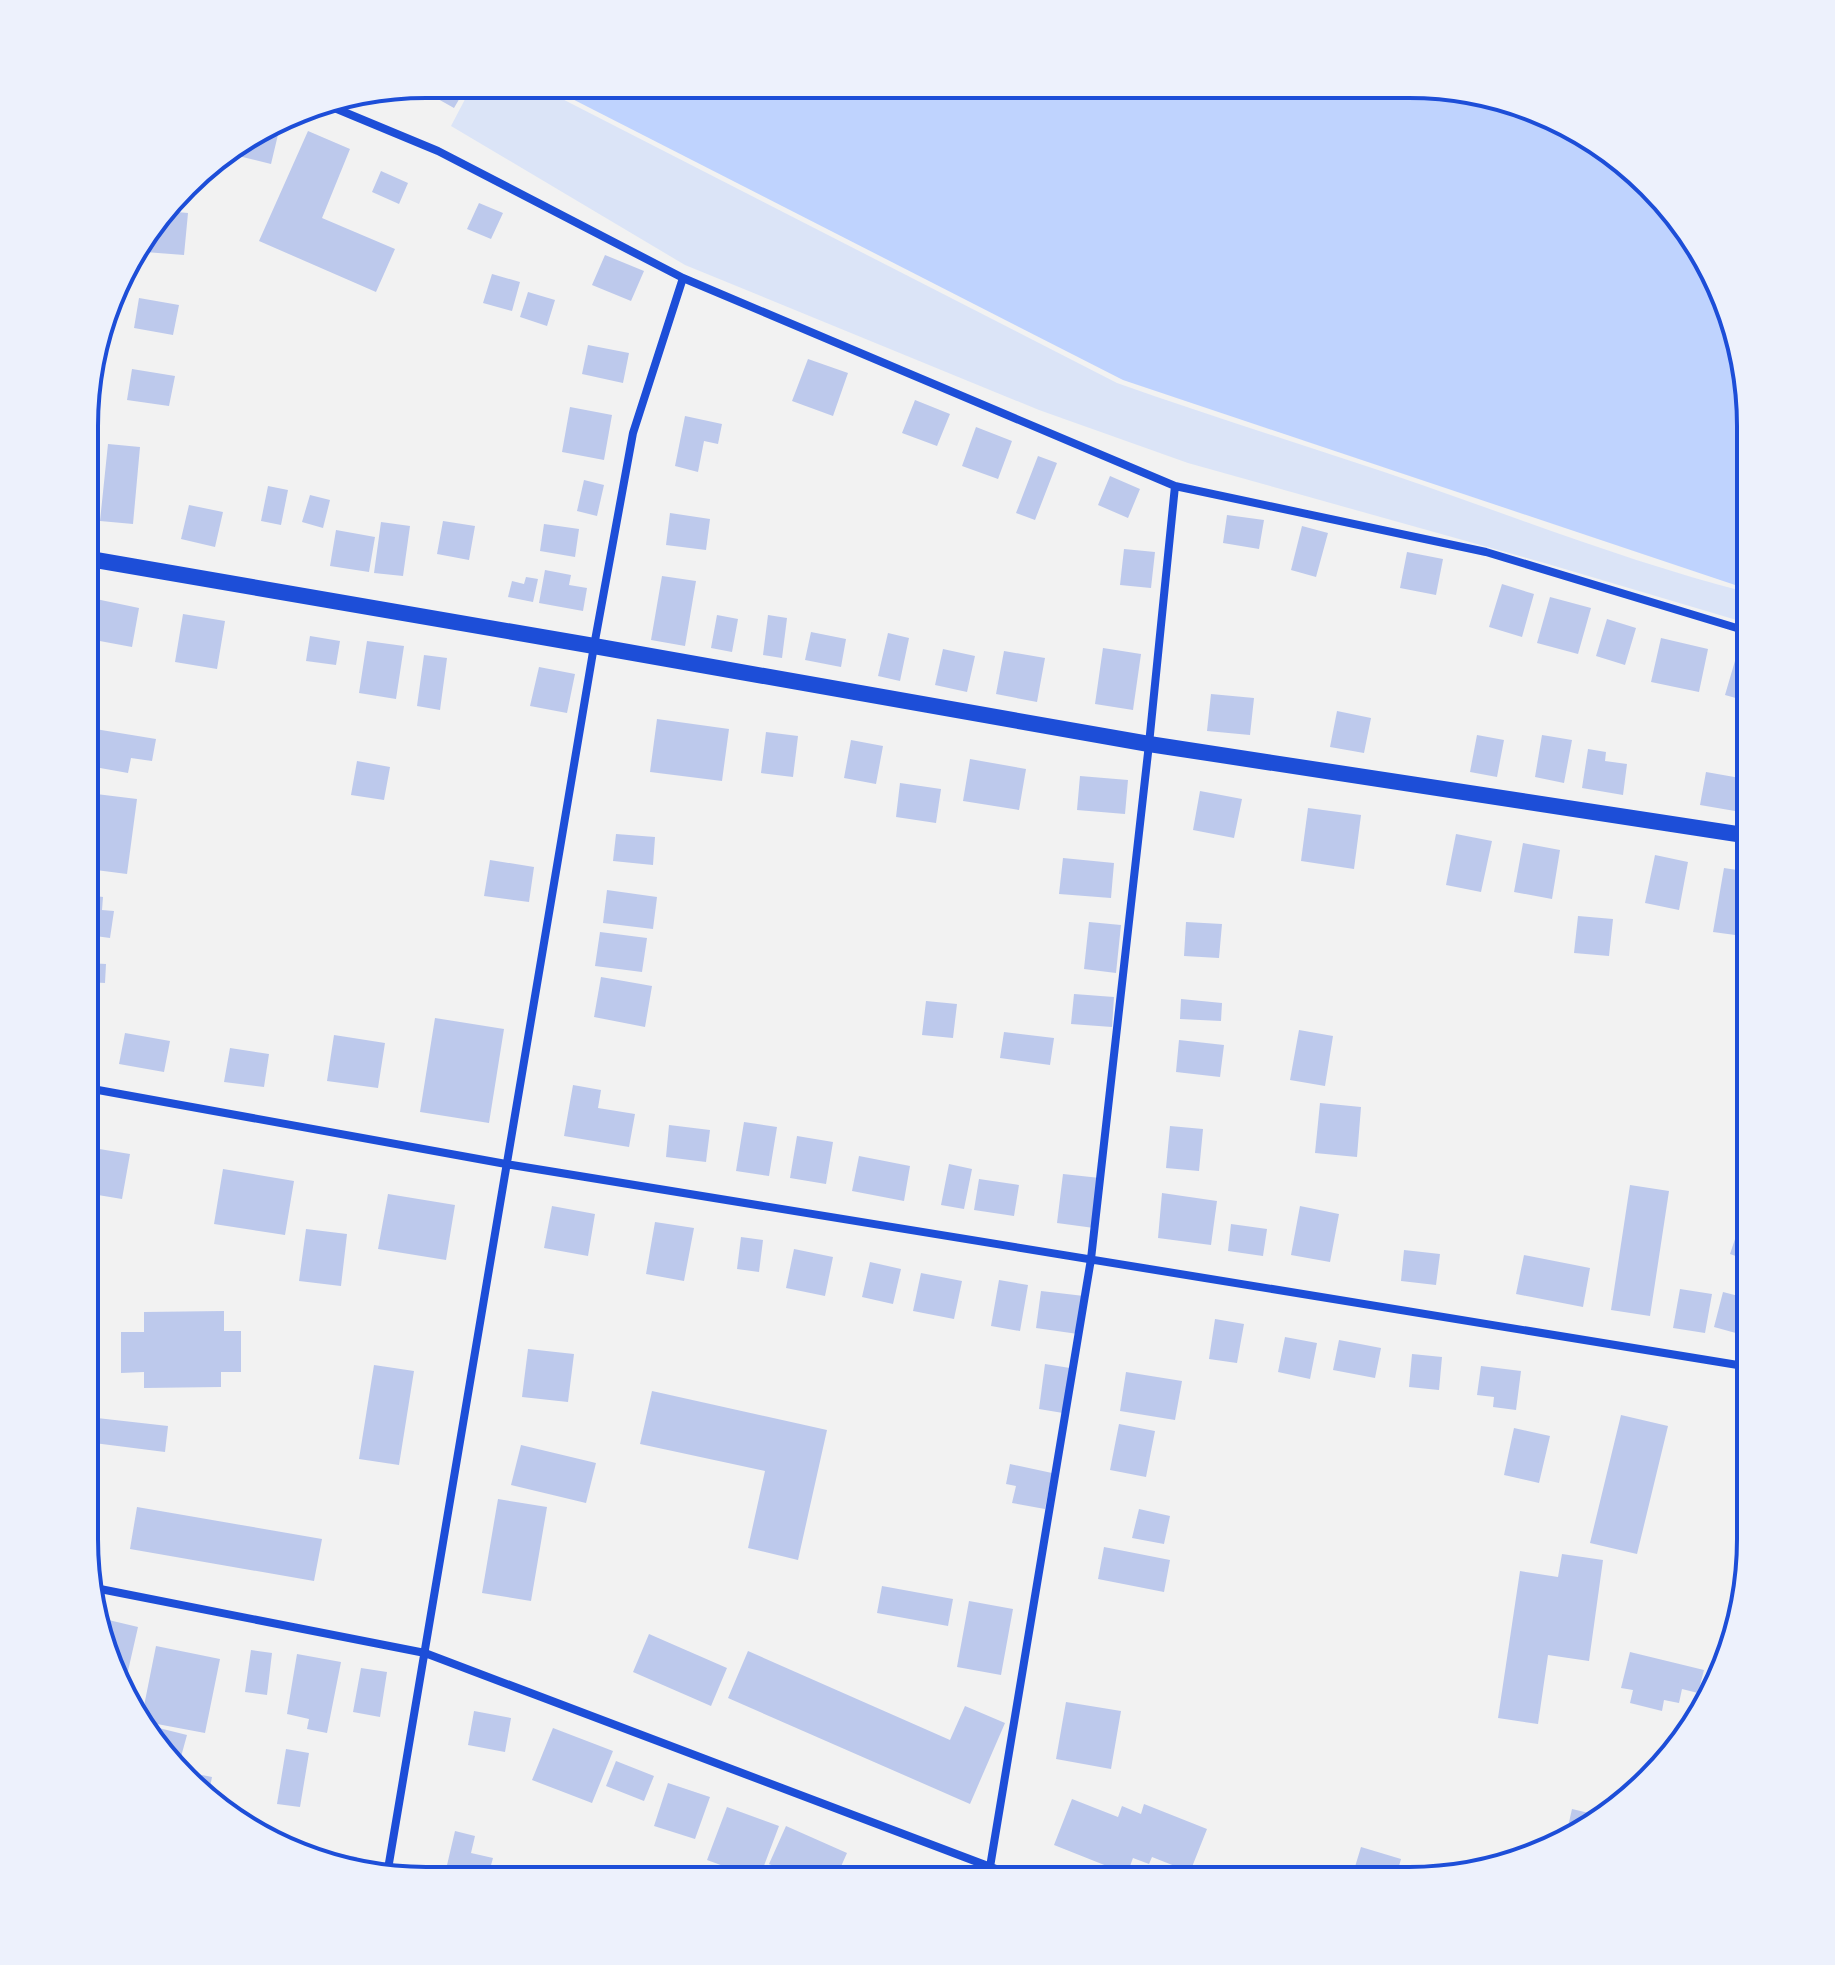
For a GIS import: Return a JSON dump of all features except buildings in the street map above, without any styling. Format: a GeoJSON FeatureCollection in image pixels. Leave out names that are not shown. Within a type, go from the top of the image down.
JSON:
{"type":"FeatureCollection","features":[{"type":"Feature","properties":{"kind":"main road"},"geometry":{"type":"LineString","coordinates":[[98,560],[1149,744],[1737,834]]}},
{"type":"Feature","properties":{"kind":"street"},"geometry":{"type":"LineString","coordinates":[[339,110],[438,151],[683,278],[1175,486],[1486,552],[1737,628]]}},
{"type":"Feature","properties":{"kind":"street"},"geometry":{"type":"LineString","coordinates":[[389,1865],[594,646],[633,433],[683,278]]}},
{"type":"Feature","properties":{"kind":"street"},"geometry":{"type":"LineString","coordinates":[[102,1589],[425,1653],[990,1867],[1091,1259],[1175,486]]}},
{"type":"Feature","properties":{"kind":"street"},"geometry":{"type":"LineString","coordinates":[[98,1090],[506,1164],[1737,1365]]}},
{"type":"Feature","properties":{"kind":"shaded area"},"geometry":{"type":"Polygon","coordinates":[[[466,98],[560,98],[1117,383],[1626,557],[1737,590],[1737,620],[1188,463],[1039,410],[685,265],[451,126],[466,98]]]}},
{"type":"Feature","properties":{"kind":"water"},"geometry":{"type":"Polygon","coordinates":[[[570,98],[1409,98],[1473,104],[1535,123],[1591,153],[1641,194],[1682,244],[1712,300],[1731,362],[1736,404],[1737,586],[1123,380],[570,98]]]}}]}
